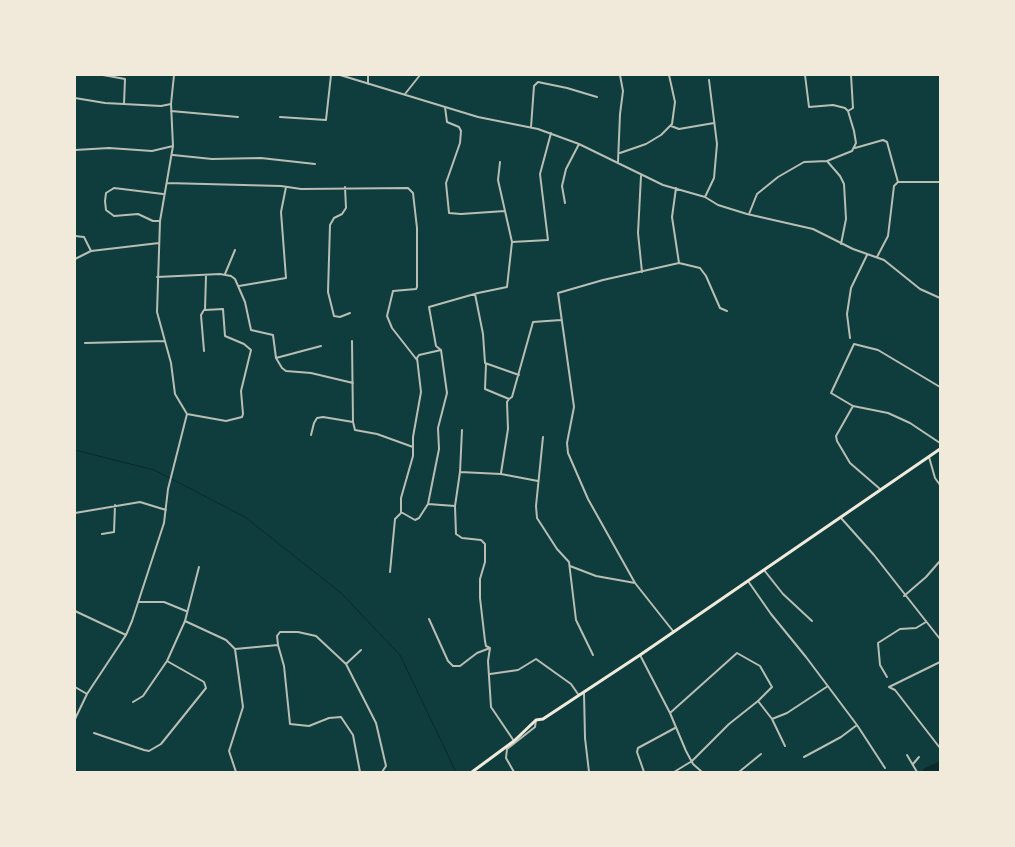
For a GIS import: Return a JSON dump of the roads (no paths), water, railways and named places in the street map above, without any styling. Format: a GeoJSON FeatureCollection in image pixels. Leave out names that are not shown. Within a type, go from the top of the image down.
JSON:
{"type":"FeatureCollection","features":[{"type":"Feature","properties":{"kind":"main road"},"geometry":{"type":"LineString","coordinates":[[472,772],[514,741],[536,720],[543,719],[578,694],[640,655],[940,449]]}},
{"type":"Feature","properties":{"kind":"street"},"geometry":{"type":"LineString","coordinates":[[103,75],[125,79],[124,104]]}},
{"type":"Feature","properties":{"kind":"street"},"geometry":{"type":"LineString","coordinates":[[75,719],[87,694],[126,635],[156,553],[166,510],[168,489],[187,414],[175,394],[171,362],[157,312],[160,221],[163,194],[167,183],[173,146],[171,104],[174,75]]}},
{"type":"Feature","properties":{"kind":"street"},"geometry":{"type":"LineString","coordinates":[[280,116],[326,120],[330,75]]}},
{"type":"Feature","properties":{"kind":"street"},"geometry":{"type":"LineString","coordinates":[[340,75],[478,117],[531,127],[550,133],[618,162],[641,176],[749,214],[813,229],[841,244],[892,264],[920,289],[940,298]]}},
{"type":"Feature","properties":{"kind":"street"},"geometry":{"type":"LineString","coordinates":[[368,75],[368,84]]}},
{"type":"Feature","properties":{"kind":"street"},"geometry":{"type":"LineString","coordinates":[[405,94],[420,75]]}},
{"type":"Feature","properties":{"kind":"street"},"geometry":{"type":"LineString","coordinates":[[618,162],[623,91],[620,75]]}},
{"type":"Feature","properties":{"kind":"street"},"geometry":{"type":"LineString","coordinates":[[620,153],[646,144],[671,126],[676,102],[669,75]]}},
{"type":"Feature","properties":{"kind":"street"},"geometry":{"type":"LineString","coordinates":[[804,75],[809,107],[840,105],[848,111],[854,131],[855,148]]}},
{"type":"Feature","properties":{"kind":"street"},"geometry":{"type":"LineString","coordinates":[[848,111],[853,108],[851,75]]}},
{"type":"Feature","properties":{"kind":"street"},"geometry":{"type":"LineString","coordinates":[[705,197],[716,172],[717,144],[709,80]]}},
{"type":"Feature","properties":{"kind":"street"},"geometry":{"type":"LineString","coordinates":[[531,127],[534,86],[538,82],[597,97]]}},
{"type":"Feature","properties":{"kind":"street"},"geometry":{"type":"LineString","coordinates":[[75,98],[124,104],[171,104]]}},
{"type":"Feature","properties":{"kind":"street"},"geometry":{"type":"LineString","coordinates":[[445,107],[447,122],[460,127],[461,131],[460,143],[446,183],[449,213],[505,211]]}},
{"type":"Feature","properties":{"kind":"street"},"geometry":{"type":"LineString","coordinates":[[172,111],[238,117]]}},
{"type":"Feature","properties":{"kind":"street"},"geometry":{"type":"LineString","coordinates":[[671,126],[679,129],[714,123]]}},
{"type":"Feature","properties":{"kind":"street"},"geometry":{"type":"LineString","coordinates":[[512,242],[549,239],[540,174],[550,133]]}},
{"type":"Feature","properties":{"kind":"street"},"geometry":{"type":"LineString","coordinates":[[749,214],[757,194],[778,177],[804,162],[826,161],[855,148],[884,140],[887,142],[898,182]]}},
{"type":"Feature","properties":{"kind":"street"},"geometry":{"type":"LineString","coordinates":[[565,203],[562,186],[566,169],[579,144]]}},
{"type":"Feature","properties":{"kind":"street"},"geometry":{"type":"LineString","coordinates":[[75,150],[124,148],[152,150],[173,146]]}},
{"type":"Feature","properties":{"kind":"street"},"geometry":{"type":"LineString","coordinates":[[172,155],[212,160],[262,158],[315,164]]}},
{"type":"Feature","properties":{"kind":"street"},"geometry":{"type":"LineString","coordinates":[[826,161],[840,176],[844,184],[846,219],[841,244]]}},
{"type":"Feature","properties":{"kind":"street"},"geometry":{"type":"LineString","coordinates":[[401,512],[416,520],[428,504],[439,449],[438,428],[447,393],[441,350],[436,346],[429,307],[508,286],[512,242],[498,180],[500,162]]}},
{"type":"Feature","properties":{"kind":"street"},"geometry":{"type":"LineString","coordinates":[[641,176],[638,233],[642,272]]}},
{"type":"Feature","properties":{"kind":"street"},"geometry":{"type":"LineString","coordinates":[[877,257],[888,236],[894,186],[898,182],[940,182]]}},
{"type":"Feature","properties":{"kind":"street"},"geometry":{"type":"LineString","coordinates":[[167,183],[301,188],[406,188],[413,193],[417,228],[417,287],[416,289],[393,291],[387,316],[392,328],[417,360],[422,387],[412,461],[401,498],[401,512],[395,519],[390,572]]}},
{"type":"Feature","properties":{"kind":"street"},"geometry":{"type":"LineString","coordinates":[[239,286],[286,278],[281,212],[286,186]]}},
{"type":"Feature","properties":{"kind":"street"},"geometry":{"type":"LineString","coordinates":[[345,187],[346,208],[342,214],[334,218],[330,225],[328,292],[334,316],[340,317],[350,313]]}},
{"type":"Feature","properties":{"kind":"street"},"geometry":{"type":"LineString","coordinates":[[160,221],[154,221],[138,214],[114,216],[106,210],[104,201],[106,193],[114,188],[163,194]]}},
{"type":"Feature","properties":{"kind":"street"},"geometry":{"type":"LineString","coordinates":[[676,188],[672,217],[679,263]]}},
{"type":"Feature","properties":{"kind":"street"},"geometry":{"type":"LineString","coordinates":[[75,236],[84,237],[91,251]]}},
{"type":"Feature","properties":{"kind":"street"},"geometry":{"type":"LineString","coordinates":[[75,259],[91,251],[159,243]]}},
{"type":"Feature","properties":{"kind":"street"},"geometry":{"type":"LineString","coordinates":[[225,274],[235,250]]}},
{"type":"Feature","properties":{"kind":"street"},"geometry":{"type":"LineString","coordinates":[[850,338],[846,314],[851,288],[868,254]]}},
{"type":"Feature","properties":{"kind":"street"},"geometry":{"type":"LineString","coordinates":[[673,632],[635,583],[588,499],[568,455],[567,443],[574,407],[558,294],[559,291],[679,263],[700,268],[706,276],[720,308],[727,311]]}},
{"type":"Feature","properties":{"kind":"street"},"geometry":{"type":"LineString","coordinates":[[157,277],[225,274],[235,279],[250,315],[251,330],[273,335],[276,358],[286,371],[311,373],[353,383]]}},
{"type":"Feature","properties":{"kind":"street"},"geometry":{"type":"LineString","coordinates":[[204,351],[200,315],[204,310],[206,275]]}},
{"type":"Feature","properties":{"kind":"street"},"geometry":{"type":"LineString","coordinates":[[475,294],[480,313],[486,364],[484,389],[510,399]]}},
{"type":"Feature","properties":{"kind":"street"},"geometry":{"type":"LineString","coordinates":[[187,414],[226,420],[242,417],[243,414],[241,391],[251,350],[244,344],[225,336],[223,309],[204,310]]}},
{"type":"Feature","properties":{"kind":"street"},"geometry":{"type":"LineString","coordinates":[[501,474],[508,430],[507,402],[513,397],[533,322],[561,320]]}},
{"type":"Feature","properties":{"kind":"street"},"geometry":{"type":"LineString","coordinates":[[352,340],[353,422],[357,432],[377,434],[413,447]]}},
{"type":"Feature","properties":{"kind":"street"},"geometry":{"type":"LineString","coordinates":[[85,343],[165,341]]}},
{"type":"Feature","properties":{"kind":"street"},"geometry":{"type":"LineString","coordinates":[[940,387],[878,350],[854,344],[831,393],[853,406],[888,413],[910,423],[940,443]]}},
{"type":"Feature","properties":{"kind":"street"},"geometry":{"type":"LineString","coordinates":[[276,358],[321,346]]}},
{"type":"Feature","properties":{"kind":"street"},"geometry":{"type":"LineString","coordinates":[[417,360],[419,355],[441,350]]}},
{"type":"Feature","properties":{"kind":"street"},"geometry":{"type":"LineString","coordinates":[[486,364],[519,375]]}},
{"type":"Feature","properties":{"kind":"street"},"geometry":{"type":"LineString","coordinates":[[853,406],[836,436],[837,441],[850,462],[881,490]]}},
{"type":"Feature","properties":{"kind":"street"},"geometry":{"type":"LineString","coordinates":[[311,435],[317,418],[324,417],[353,422]]}},
{"type":"Feature","properties":{"kind":"street"},"geometry":{"type":"LineString","coordinates":[[462,430],[460,472],[455,506],[456,534],[462,538],[481,540],[485,544],[485,562],[480,579],[480,598],[485,641],[486,646],[490,648]]}},
{"type":"Feature","properties":{"kind":"street"},"geometry":{"type":"LineString","coordinates":[[543,437],[538,481],[537,518],[556,549],[569,562],[576,620],[593,656]]}},
{"type":"Feature","properties":{"kind":"street"},"geometry":{"type":"LineString","coordinates":[[929,457],[935,478],[940,485]]}},
{"type":"Feature","properties":{"kind":"street"},"geometry":{"type":"LineString","coordinates":[[460,472],[501,474],[538,481]]}},
{"type":"Feature","properties":{"kind":"street"},"geometry":{"type":"LineString","coordinates":[[75,513],[140,502],[166,510]]}},
{"type":"Feature","properties":{"kind":"street"},"geometry":{"type":"LineString","coordinates":[[428,504],[455,506]]}},
{"type":"Feature","properties":{"kind":"street"},"geometry":{"type":"LineString","coordinates":[[102,534],[114,532],[115,505]]}},
{"type":"Feature","properties":{"kind":"street"},"geometry":{"type":"LineString","coordinates":[[841,518],[874,555],[904,596],[940,639]]}},
{"type":"Feature","properties":{"kind":"street"},"geometry":{"type":"LineString","coordinates":[[904,596],[926,577],[940,561]]}},
{"type":"Feature","properties":{"kind":"street"},"geometry":{"type":"LineString","coordinates":[[570,566],[596,576],[635,583]]}},
{"type":"Feature","properties":{"kind":"street"},"geometry":{"type":"LineString","coordinates":[[133,702],[147,691],[167,660],[185,620],[199,567]]}},
{"type":"Feature","properties":{"kind":"street"},"geometry":{"type":"LineString","coordinates":[[764,570],[783,594],[812,621]]}},
{"type":"Feature","properties":{"kind":"street"},"geometry":{"type":"LineString","coordinates":[[748,582],[828,686],[885,768]]}},
{"type":"Feature","properties":{"kind":"street"},"geometry":{"type":"LineString","coordinates":[[138,602],[164,602],[186,612]]}},
{"type":"Feature","properties":{"kind":"street"},"geometry":{"type":"LineString","coordinates":[[75,611],[126,635]]}},
{"type":"Feature","properties":{"kind":"street"},"geometry":{"type":"LineString","coordinates":[[429,619],[448,661],[453,666],[460,666],[477,653],[490,648]]}},
{"type":"Feature","properties":{"kind":"street"},"geometry":{"type":"LineString","coordinates":[[185,620],[226,640],[235,649],[243,708],[229,751],[236,772]]}},
{"type":"Feature","properties":{"kind":"street"},"geometry":{"type":"LineString","coordinates":[[887,677],[880,665],[878,643],[900,629],[916,628],[926,622]]}},
{"type":"Feature","properties":{"kind":"street"},"geometry":{"type":"LineString","coordinates":[[360,772],[353,735],[342,717],[329,718],[309,726],[290,724],[284,666],[277,636],[280,632],[298,632],[316,636],[346,664],[376,723],[386,766],[382,772]]}},
{"type":"Feature","properties":{"kind":"street"},"geometry":{"type":"LineString","coordinates":[[235,649],[278,645]]}},
{"type":"Feature","properties":{"kind":"street"},"geometry":{"type":"LineString","coordinates":[[490,648],[488,655],[492,710],[514,741]]}},
{"type":"Feature","properties":{"kind":"street"},"geometry":{"type":"LineString","coordinates":[[346,664],[361,650]]}},
{"type":"Feature","properties":{"kind":"street"},"geometry":{"type":"LineString","coordinates":[[670,713],[737,653],[760,666],[772,687],[729,724],[692,762],[674,772]]}},
{"type":"Feature","properties":{"kind":"street"},"geometry":{"type":"LineString","coordinates":[[640,655],[670,713],[675,728],[692,762],[702,772]]}},
{"type":"Feature","properties":{"kind":"street"},"geometry":{"type":"LineString","coordinates":[[490,674],[518,670],[536,659],[572,684],[578,694]]}},
{"type":"Feature","properties":{"kind":"street"},"geometry":{"type":"LineString","coordinates":[[94,733],[149,751],[161,744],[206,688],[204,682],[167,660]]}},
{"type":"Feature","properties":{"kind":"street"},"geometry":{"type":"LineString","coordinates":[[940,662],[889,687],[894,690],[940,748]]}},
{"type":"Feature","properties":{"kind":"street"},"geometry":{"type":"LineString","coordinates":[[772,719],[787,713],[828,686]]}},
{"type":"Feature","properties":{"kind":"street"},"geometry":{"type":"LineString","coordinates":[[75,687],[87,694]]}},
{"type":"Feature","properties":{"kind":"street"},"geometry":{"type":"LineString","coordinates":[[584,691],[585,738],[589,772]]}},
{"type":"Feature","properties":{"kind":"street"},"geometry":{"type":"LineString","coordinates":[[758,701],[772,719],[785,746]]}},
{"type":"Feature","properties":{"kind":"street"},"geometry":{"type":"LineString","coordinates":[[940,706],[940,711]]}},
{"type":"Feature","properties":{"kind":"street"},"geometry":{"type":"LineString","coordinates":[[514,772],[506,758],[507,749],[535,727],[536,720]]}},
{"type":"Feature","properties":{"kind":"street"},"geometry":{"type":"LineString","coordinates":[[804,757],[841,737],[856,725]]}},
{"type":"Feature","properties":{"kind":"street"},"geometry":{"type":"LineString","coordinates":[[644,772],[637,752],[638,748],[675,728]]}},
{"type":"Feature","properties":{"kind":"street"},"geometry":{"type":"LineString","coordinates":[[739,772],[761,754]]}},
{"type":"Feature","properties":{"kind":"street"},"geometry":{"type":"LineString","coordinates":[[907,755],[917,772]]}},
{"type":"Feature","properties":{"kind":"street"},"geometry":{"type":"LineString","coordinates":[[913,764],[919,757]]}},
{"type":"Feature","properties":{"kind":"waterway"},"geometry":{"type":"LineString","coordinates":[[75,450],[154,470],[245,517],[341,593],[400,655],[456,772]]}},
{"type":"Feature","properties":{"kind":"waterway"},"geometry":{"type":"LineString","coordinates":[[927,772],[940,766]]}}]}
